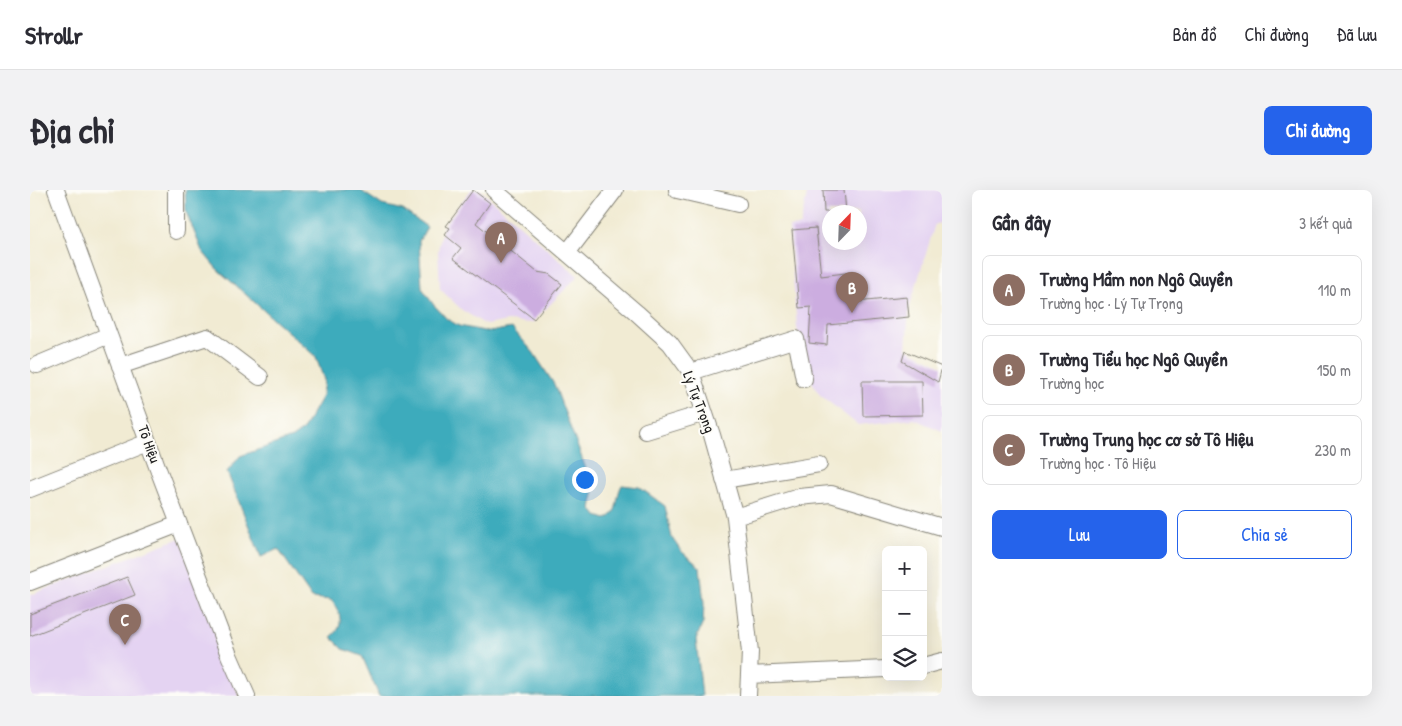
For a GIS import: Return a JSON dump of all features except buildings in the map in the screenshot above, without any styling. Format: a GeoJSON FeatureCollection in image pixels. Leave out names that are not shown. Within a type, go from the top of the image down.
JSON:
{"type":"FeatureCollection","features":[{"type":"Feature","properties":{"kind":"street","name":"Tô Hiệu"},"geometry":{"type":"LineString","coordinates":[[56,190],[148,442],[247,696]]}},
{"type":"Feature","properties":{"kind":"street"},"geometry":{"type":"LineString","coordinates":[[176,190],[176,231]]}},
{"type":"Feature","properties":{"kind":"street","name":"Lý Tự Trọng"},"geometry":{"type":"LineString","coordinates":[[494,190],[670,343],[691,372],[735,517],[750,652],[748,696]]}},
{"type":"Feature","properties":{"kind":"street"},"geometry":{"type":"LineString","coordinates":[[567,253],[614,190]]}},
{"type":"Feature","properties":{"kind":"street"},"geometry":{"type":"LineString","coordinates":[[677,190],[738,204]]}},
{"type":"Feature","properties":{"kind":"street"},"geometry":{"type":"LineString","coordinates":[[37,365],[109,335]]}},
{"type":"Feature","properties":{"kind":"street"},"geometry":{"type":"LineString","coordinates":[[120,366],[207,337],[260,378]]}},
{"type":"Feature","properties":{"kind":"street"},"geometry":{"type":"LineString","coordinates":[[691,372],[796,339],[804,379]]}},
{"type":"Feature","properties":{"kind":"street"},"geometry":{"type":"LineString","coordinates":[[646,431],[705,413]]}},
{"type":"Feature","properties":{"kind":"street"},"geometry":{"type":"LineString","coordinates":[[30,488],[148,442]]}},
{"type":"Feature","properties":{"kind":"street"},"geometry":{"type":"LineString","coordinates":[[724,480],[819,464]]}},
{"type":"Feature","properties":{"kind":"street"},"geometry":{"type":"LineString","coordinates":[[735,517],[799,497],[831,494],[942,527]]}},
{"type":"Feature","properties":{"kind":"street"},"geometry":{"type":"LineString","coordinates":[[30,582],[179,524]]}},
{"type":"Feature","properties":{"kind":"street"},"geometry":{"type":"LineString","coordinates":[[927,665],[942,661]]}},
{"type":"Feature","properties":{"kind":"street"},"geometry":{"type":"LineString","coordinates":[[749,675],[882,669]]}},
{"type":"Feature","properties":{"kind":"shaded area"},"geometry":{"type":"Polygon","coordinates":[[[471,190],[480,190],[578,276],[532,323],[508,321],[486,325],[462,310],[440,289],[438,251],[443,226],[471,190]]]}},
{"type":"Feature","properties":{"kind":"shaded area"},"geometry":{"type":"Polygon","coordinates":[[[808,190],[942,190],[942,223],[935,224],[909,309],[906,348],[942,366],[942,431],[914,419],[858,425],[820,395],[808,375],[797,328],[789,227],[800,226],[808,190]]]}},
{"type":"Feature","properties":{"kind":"shaded area"},"geometry":{"type":"Polygon","coordinates":[[[180,538],[239,696],[30,696],[30,595],[180,538]]]}},
{"type":"Feature","properties":{"kind":"water"},"geometry":{"type":"Polygon","coordinates":[[[185,190],[360,190],[382,205],[403,210],[427,227],[419,241],[422,288],[447,319],[459,326],[489,332],[512,328],[533,352],[554,384],[591,482],[594,495],[591,508],[597,516],[606,519],[613,513],[622,485],[639,487],[665,506],[672,538],[681,551],[700,567],[704,603],[703,623],[696,639],[702,696],[379,696],[362,656],[343,649],[331,637],[339,628],[340,618],[331,600],[312,598],[278,549],[261,557],[227,472],[240,456],[292,438],[303,430],[322,396],[324,380],[316,357],[217,269],[202,251],[186,212],[185,190]]]}},
{"type":"Feature","properties":{"kind":"place","name":"Trường Mầm non Ngô Quyền"},"geometry":{"type":"Point","coordinates":[501,263]}},
{"type":"Feature","properties":{"kind":"place","name":"Trường Tiểu học Ngô Quyền"},"geometry":{"type":"Point","coordinates":[852,313]}},
{"type":"Feature","properties":{"kind":"place","name":"Trường Trung học cơ sở Tô Hiệu"},"geometry":{"type":"Point","coordinates":[125,645]}}]}
